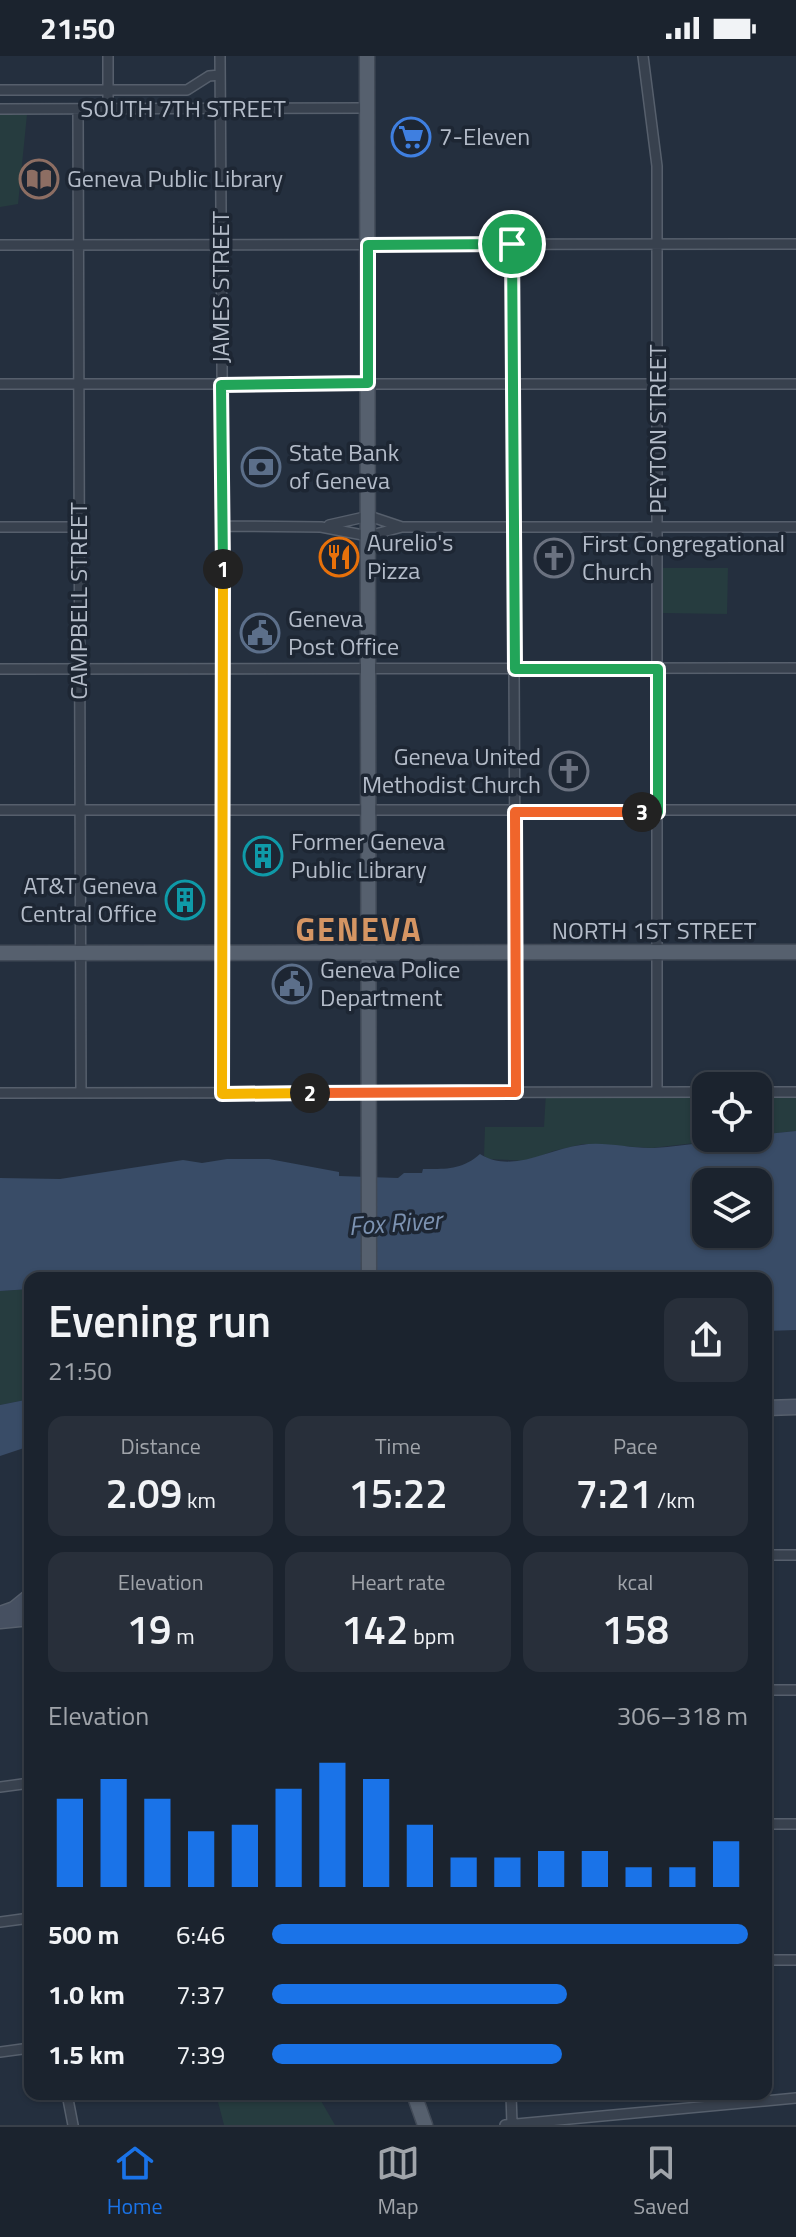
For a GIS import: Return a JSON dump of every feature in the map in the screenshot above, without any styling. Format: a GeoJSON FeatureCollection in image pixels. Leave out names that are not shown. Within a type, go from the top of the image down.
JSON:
{"type":"FeatureCollection","features":[{"type":"Feature","properties":{"kind":"main road"},"geometry":{"type":"LineString","coordinates":[[367,56],[369,1272]]}},
{"type":"Feature","properties":{"kind":"main road","name":"NORTH 1ST STREET"},"geometry":{"type":"LineString","coordinates":[[0,953],[796,952]]}},
{"type":"Feature","properties":{"kind":"main road"},"geometry":{"type":"LineString","coordinates":[[772,1408],[796,1407]]}},
{"type":"Feature","properties":{"kind":"main road"},"geometry":{"type":"LineString","coordinates":[[0,1614],[24,1601]]}},
{"type":"Feature","properties":{"kind":"main road"},"geometry":{"type":"LineString","coordinates":[[0,1621],[24,1619]]}},
{"type":"Feature","properties":{"kind":"main road"},"geometry":{"type":"LineString","coordinates":[[416,2100],[425,2125]]}},
{"type":"Feature","properties":{"kind":"street"},"geometry":{"type":"LineString","coordinates":[[108,56],[108,109]]}},
{"type":"Feature","properties":{"kind":"street","name":"JAMES STREET"},"geometry":{"type":"LineString","coordinates":[[220,56],[224,669],[222,1094]]}},
{"type":"Feature","properties":{"kind":"street","name":"PEYTON STREET"},"geometry":{"type":"LineString","coordinates":[[643,56],[657,151],[657,1092]]}},
{"type":"Feature","properties":{"kind":"street"},"geometry":{"type":"LineString","coordinates":[[0,90],[187,90],[209,76],[220,75]]}},
{"type":"Feature","properties":{"kind":"street","name":"SOUTH 7TH STREET"},"geometry":{"type":"LineString","coordinates":[[0,109],[367,108]]}},
{"type":"Feature","properties":{"kind":"street","name":"CAMPBELL STREET"},"geometry":{"type":"LineString","coordinates":[[78,109],[81,1093]]}},
{"type":"Feature","properties":{"kind":"street"},"geometry":{"type":"LineString","coordinates":[[512,244],[516,1092]]}},
{"type":"Feature","properties":{"kind":"street"},"geometry":{"type":"LineString","coordinates":[[0,245],[796,244]]}},
{"type":"Feature","properties":{"kind":"street"},"geometry":{"type":"LineString","coordinates":[[0,384],[796,384]]}},
{"type":"Feature","properties":{"kind":"street"},"geometry":{"type":"LineString","coordinates":[[321,527],[369,516],[402,527]]}},
{"type":"Feature","properties":{"kind":"street"},"geometry":{"type":"LineString","coordinates":[[223,526],[321,527],[368,536],[402,527],[796,527]]}},
{"type":"Feature","properties":{"kind":"street"},"geometry":{"type":"LineString","coordinates":[[0,527],[78,527]]}},
{"type":"Feature","properties":{"kind":"street"},"geometry":{"type":"LineString","coordinates":[[0,669],[796,668]]}},
{"type":"Feature","properties":{"kind":"street"},"geometry":{"type":"LineString","coordinates":[[0,810],[796,810]]}},
{"type":"Feature","properties":{"kind":"street"},"geometry":{"type":"LineString","coordinates":[[0,1093],[692,1092]]}},
{"type":"Feature","properties":{"kind":"street"},"geometry":{"type":"LineString","coordinates":[[772,1092],[796,1092]]}},
{"type":"Feature","properties":{"kind":"street"},"geometry":{"type":"LineString","coordinates":[[772,1555],[796,1555]]}},
{"type":"Feature","properties":{"kind":"street"},"geometry":{"type":"LineString","coordinates":[[772,1690],[796,1690]]}},
{"type":"Feature","properties":{"kind":"street"},"geometry":{"type":"LineString","coordinates":[[0,1787],[24,1784]]}},
{"type":"Feature","properties":{"kind":"street"},"geometry":{"type":"LineString","coordinates":[[772,1824],[796,1824]]}},
{"type":"Feature","properties":{"kind":"street"},"geometry":{"type":"LineString","coordinates":[[0,1922],[24,1919]]}},
{"type":"Feature","properties":{"kind":"street"},"geometry":{"type":"LineString","coordinates":[[772,1960],[796,1960]]}},
{"type":"Feature","properties":{"kind":"street"},"geometry":{"type":"LineString","coordinates":[[0,2052],[24,2049]]}},
{"type":"Feature","properties":{"kind":"street"},"geometry":{"type":"LineString","coordinates":[[505,2125],[796,2098]]}},
{"type":"Feature","properties":{"kind":"street"},"geometry":{"type":"LineString","coordinates":[[68,2100],[73,2125]]}},
{"type":"Feature","properties":{"kind":"street"},"geometry":{"type":"LineString","coordinates":[[511,2100],[512,2124]]}},
{"type":"Feature","properties":{"kind":"street"},"geometry":{"type":"LineString","coordinates":[[697,2100],[697,2107]]}},
{"type":"Feature","properties":{"kind":"green space"},"geometry":{"type":"Polygon","coordinates":[[[0,114],[27,114],[18,204],[0,207],[0,114]]]}},
{"type":"Feature","properties":{"kind":"green space"},"geometry":{"type":"Polygon","coordinates":[[[663,568],[728,568],[727,614],[663,613],[663,568]]]}},
{"type":"Feature","properties":{"kind":"green space"},"geometry":{"type":"Polygon","coordinates":[[[546,1092],[692,1092],[692,1143],[652,1148],[583,1144],[528,1161],[489,1159],[484,1156],[485,1127],[544,1127],[546,1092]]]}},
{"type":"Feature","properties":{"kind":"green space"},"geometry":{"type":"Polygon","coordinates":[[[772,1092],[796,1092],[796,1131],[772,1134],[772,1092]]]}},
{"type":"Feature","properties":{"kind":"green space"},"geometry":{"type":"Polygon","coordinates":[[[24,1289],[24,1400],[0,1405],[0,1291],[24,1289]]]}},
{"type":"Feature","properties":{"kind":"green space"},"geometry":{"type":"Polygon","coordinates":[[[320,2100],[335,2125],[224,2125],[218,2102],[320,2100]]]}},
{"type":"Feature","properties":{"kind":"water","name":"Fox River"},"geometry":{"type":"Polygon","coordinates":[[[796,1131],[796,1330],[772,1331],[772,1272],[24,1272],[24,1289],[0,1291],[0,1178],[60,1179],[183,1160],[202,1163],[227,1159],[269,1159],[339,1172],[339,1176],[398,1178],[404,1173],[422,1173],[423,1169],[460,1166],[480,1154],[505,1162],[590,1144],[654,1148],[692,1144],[692,1152],[772,1152],[772,1134],[796,1131]]]}},
{"type":"Feature","properties":{"kind":"water"},"geometry":{"type":"Polygon","coordinates":[[[24,1400],[24,1448],[0,1456],[0,1405],[24,1400]]]}},
{"type":"Feature","properties":{"kind":"place","name":"7-Eleven"},"geometry":{"type":"Point","coordinates":[411,137]}},
{"type":"Feature","properties":{"kind":"place","name":"Geneva Public Library"},"geometry":{"type":"Point","coordinates":[39,179]}},
{"type":"Feature","properties":{"kind":"place","name":"State Bank of Geneva"},"geometry":{"type":"Point","coordinates":[261,467]}},
{"type":"Feature","properties":{"kind":"place","name":"Aurelio's Pizza"},"geometry":{"type":"Point","coordinates":[339,557]}},
{"type":"Feature","properties":{"kind":"place","name":"First Congregational Church"},"geometry":{"type":"Point","coordinates":[554,558]}},
{"type":"Feature","properties":{"kind":"place","name":"Geneva Post Office"},"geometry":{"type":"Point","coordinates":[260,633]}},
{"type":"Feature","properties":{"kind":"place","name":"Geneva United Methodist Church"},"geometry":{"type":"Point","coordinates":[569,771]}},
{"type":"Feature","properties":{"kind":"place","name":"Former Geneva Public Library"},"geometry":{"type":"Point","coordinates":[263,856]}},
{"type":"Feature","properties":{"kind":"place","name":"AT&T Geneva Central Office"},"geometry":{"type":"Point","coordinates":[185,900]}},
{"type":"Feature","properties":{"kind":"place","name":"Geneva Police Department"},"geometry":{"type":"Point","coordinates":[292,984]}},
{"type":"Feature","properties":{"kind":"district","name":"GENEVA"},"geometry":{"type":"Point","coordinates":[359,930]}},
{"type":"Feature","properties":{"kind":"route"},"geometry":{"type":"LineString","coordinates":[[512,244],[515,669],[658,669],[658,812],[515,812],[516,1092],[222,1094],[224,655],[221,385],[368,383],[368,245],[512,244]]}}]}
